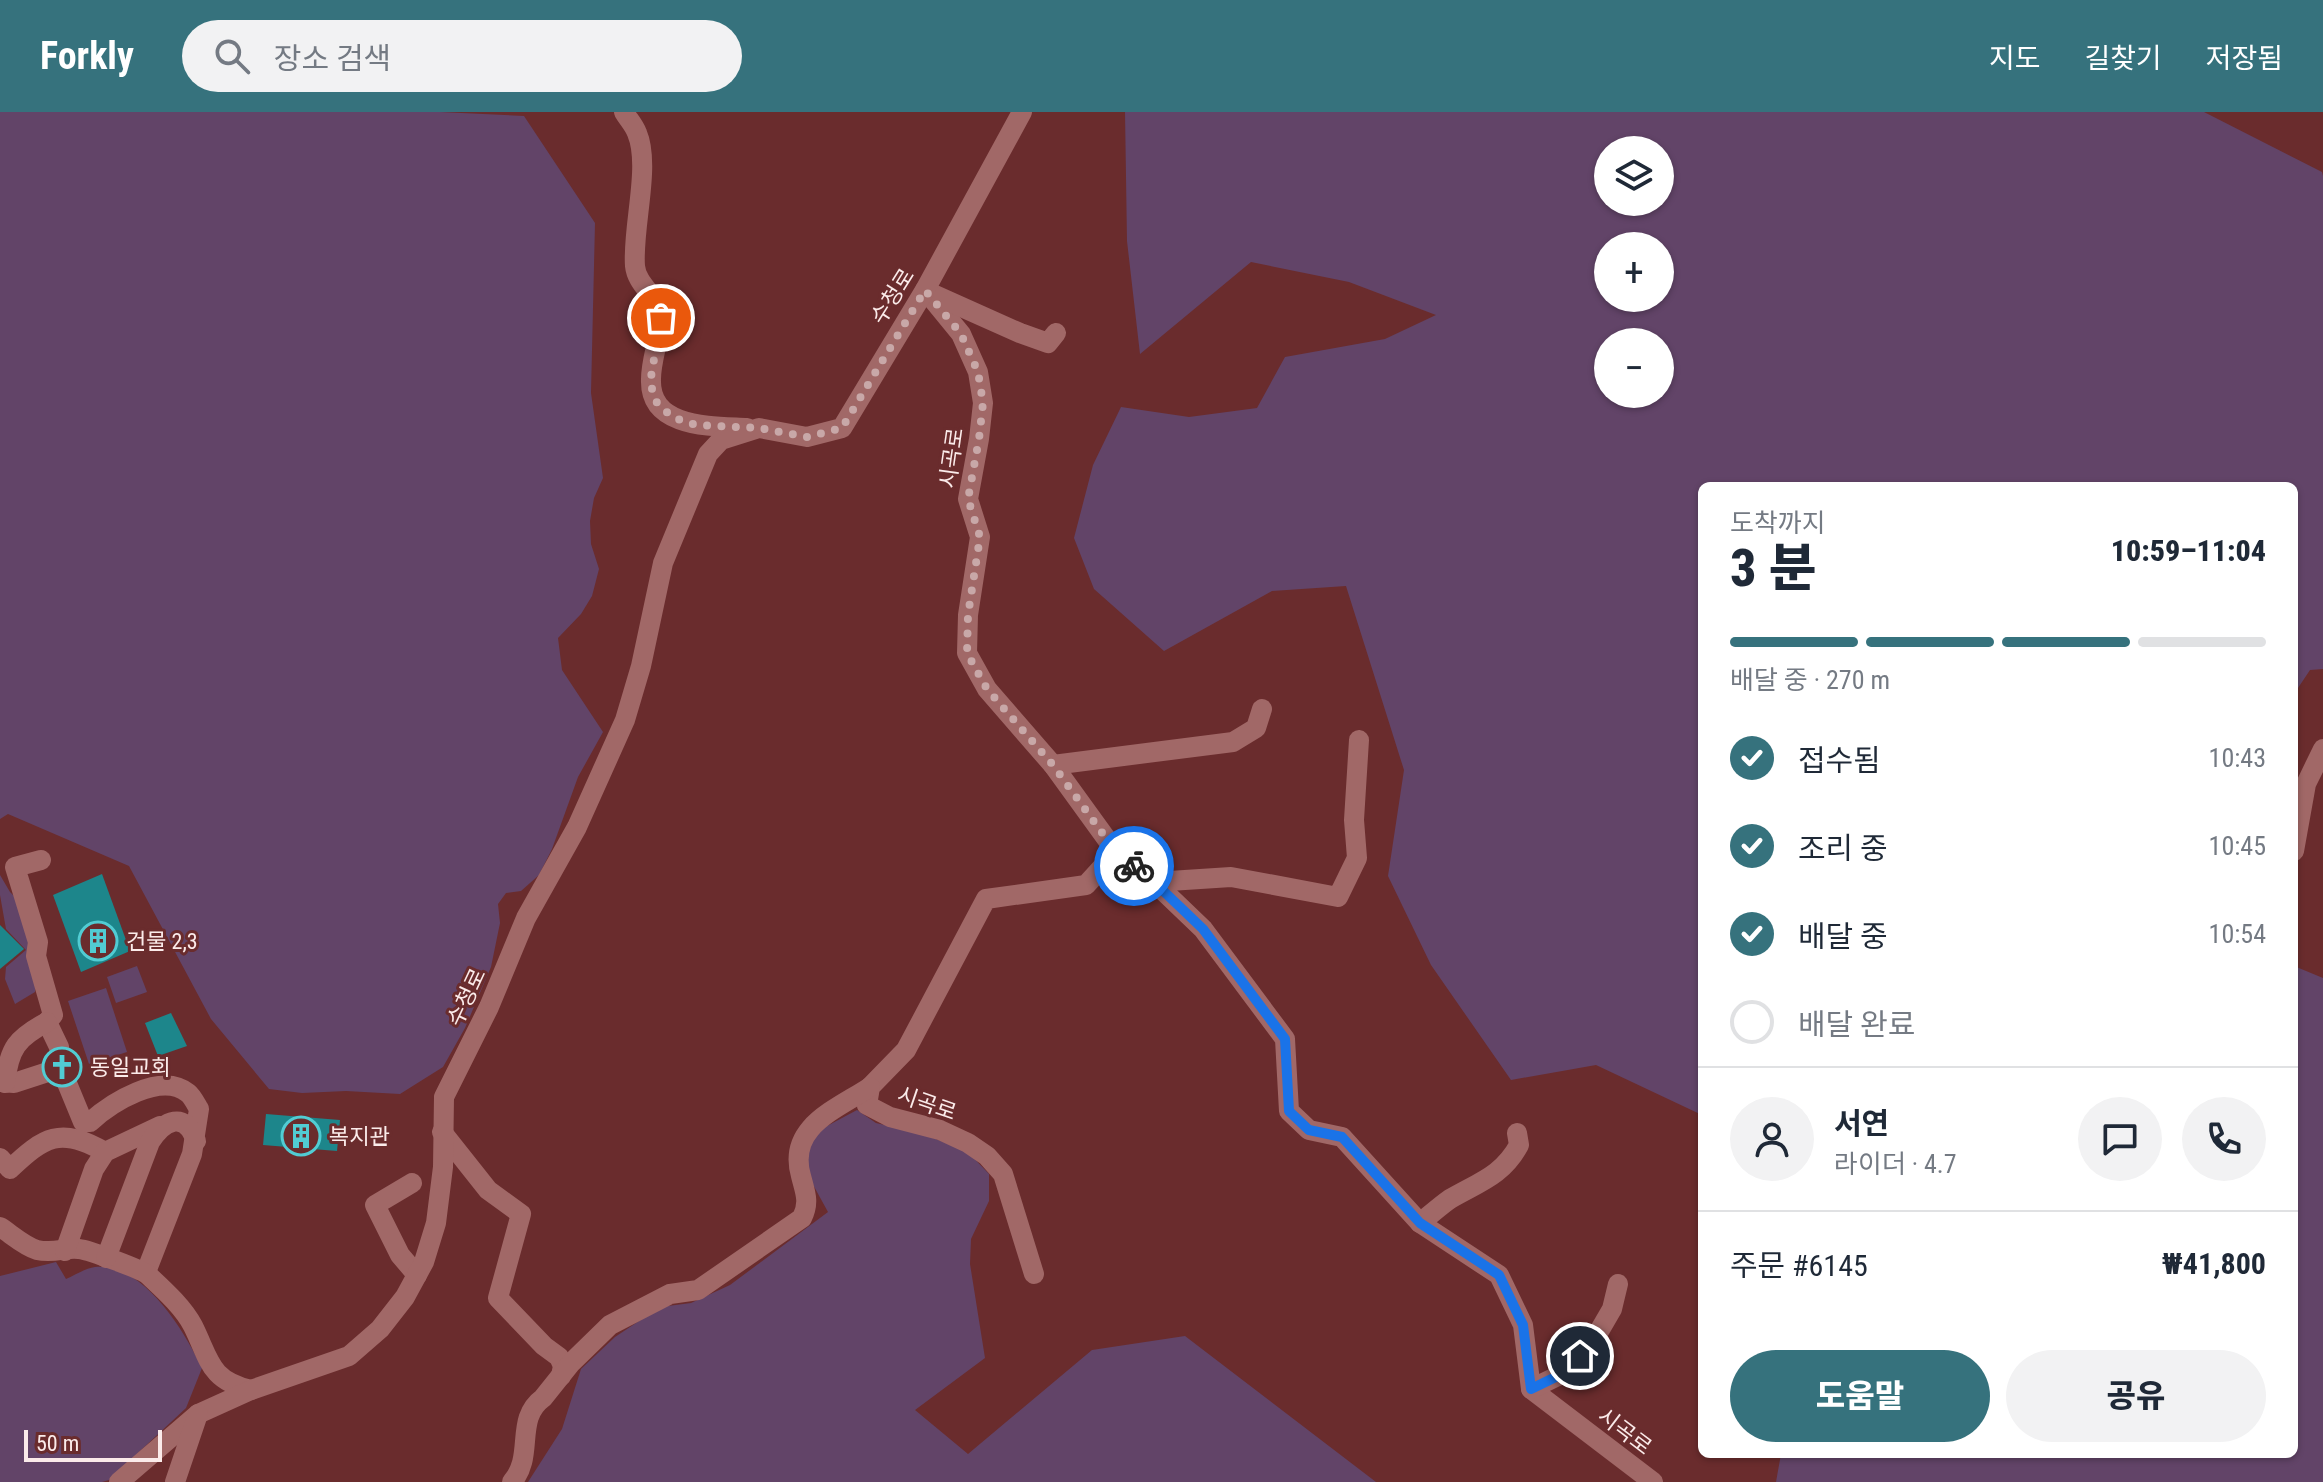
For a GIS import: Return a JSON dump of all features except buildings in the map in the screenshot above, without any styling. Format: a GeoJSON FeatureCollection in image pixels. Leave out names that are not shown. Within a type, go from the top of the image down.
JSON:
{"type":"FeatureCollection","features":[{"type":"Feature","properties":{"kind":"street","name":"수청로"},"geometry":{"type":"LineString","coordinates":[[624,112],[637,132],[642,152],[635,270],[645,289],[658,303],[661,318],[650,383],[657,403],[672,417],[696,425],[759,428],[807,437],[842,428],[925,290],[1022,112]]}},
{"type":"Feature","properties":{"kind":"street"},"geometry":{"type":"LineString","coordinates":[[925,290],[1048,343],[1056,333]]}},
{"type":"Feature","properties":{"kind":"street","name":"시곡로"},"geometry":{"type":"LineString","coordinates":[[925,290],[961,334],[978,372],[983,403],[968,499],[980,537],[968,615],[967,653],[987,689],[1053,765],[1116,852],[1154,882],[1203,929],[1285,1039],[1289,1111],[1309,1130],[1342,1137],[1420,1223],[1499,1275],[1523,1325],[1531,1389],[1653,1482]]}},
{"type":"Feature","properties":{"kind":"street","name":"수청로"},"geometry":{"type":"LineString","coordinates":[[119,1482],[198,1414],[251,1390],[349,1356],[380,1329],[405,1297],[432,1242],[436,1223],[443,1167],[444,1097],[489,1007],[526,918],[577,827],[625,720],[641,666],[663,563],[708,454],[721,440],[759,428]]}},
{"type":"Feature","properties":{"kind":"street"},"geometry":{"type":"LineString","coordinates":[[1053,765],[1233,742],[1256,728],[1262,709]]}},
{"type":"Feature","properties":{"kind":"street"},"geometry":{"type":"LineString","coordinates":[[1154,882],[1231,877],[1338,897],[1357,858],[1354,820],[1359,740]]}},
{"type":"Feature","properties":{"kind":"street"},"geometry":{"type":"LineString","coordinates":[[2298,829],[2306,784],[2323,749]]}},
{"type":"Feature","properties":{"kind":"street","name":"시곡로"},"geometry":{"type":"LineString","coordinates":[[1034,1274],[1003,1174],[987,1156],[968,1143],[940,1130],[890,1117],[867,1105],[870,1087],[906,1050],[986,899],[1086,885],[1116,852]]}},
{"type":"Feature","properties":{"kind":"street"},"geometry":{"type":"LineString","coordinates":[[41,860],[15,867],[38,942],[36,956],[53,1015],[18,1040],[2,1083],[39,1077],[57,1069],[62,1071]]}},
{"type":"Feature","properties":{"kind":"street"},"geometry":{"type":"LineString","coordinates":[[47,1022],[59,1047],[62,1071],[83,1122],[90,1122],[130,1095],[166,1084],[189,1093],[199,1109],[196,1141],[146,1272]]}},
{"type":"Feature","properties":{"kind":"street"},"geometry":{"type":"LineString","coordinates":[[512,1482],[523,1465],[525,1421],[533,1405],[543,1398],[596,1336],[610,1325],[670,1294],[698,1290],[802,1218],[807,1208],[807,1193],[797,1160],[803,1135],[814,1124],[870,1087]]}},
{"type":"Feature","properties":{"kind":"street"},"geometry":{"type":"LineString","coordinates":[[65,1251],[94,1169],[105,1152],[174,1121],[184,1123],[196,1141]]}},
{"type":"Feature","properties":{"kind":"street"},"geometry":{"type":"LineString","coordinates":[[106,1258],[150,1142],[160,1126]]}},
{"type":"Feature","properties":{"kind":"street"},"geometry":{"type":"LineString","coordinates":[[442,1132],[488,1190],[521,1214],[498,1298],[544,1346],[559,1357],[563,1366],[561,1376]]}},
{"type":"Feature","properties":{"kind":"street"},"geometry":{"type":"LineString","coordinates":[[1420,1223],[1450,1199],[1478,1187],[1509,1164],[1519,1145],[1517,1133]]}},
{"type":"Feature","properties":{"kind":"street"},"geometry":{"type":"LineString","coordinates":[[0,1158],[10,1169],[50,1138],[71,1138],[105,1152]]}},
{"type":"Feature","properties":{"kind":"street"},"geometry":{"type":"LineString","coordinates":[[412,1183],[375,1205],[400,1255],[417,1275]]}},
{"type":"Feature","properties":{"kind":"street"},"geometry":{"type":"LineString","coordinates":[[0,1227],[33,1249],[55,1253],[79,1248],[146,1272],[192,1325],[204,1356],[219,1377],[232,1386],[251,1390]]}},
{"type":"Feature","properties":{"kind":"street"},"geometry":{"type":"LineString","coordinates":[[1531,1389],[1566,1372],[1594,1340],[1612,1309],[1618,1284]]}},
{"type":"Feature","properties":{"kind":"street"},"geometry":{"type":"LineString","coordinates":[[175,1482],[198,1414]]}},
{"type":"Feature","properties":{"kind":"shaded area"},"geometry":{"type":"Polygon","coordinates":[[[0,112],[440,112],[524,116],[595,223],[591,393],[603,478],[594,498],[590,521],[591,544],[599,569],[592,596],[581,614],[558,638],[562,670],[603,732],[578,777],[552,849],[539,875],[521,891],[506,893],[498,904],[500,923],[491,967],[465,1028],[443,1067],[400,1094],[346,1091],[302,1093],[269,1089],[211,1019],[129,866],[8,814],[0,819],[0,112]]]}},
{"type":"Feature","properties":{"kind":"shaded area"},"geometry":{"type":"Polygon","coordinates":[[[1125,112],[2204,112],[2322,172],[2323,176],[2323,669],[2310,670],[2298,688],[2298,482],[1698,482],[1698,1113],[1596,1065],[1511,1080],[1431,965],[1388,876],[1404,770],[1346,586],[1272,591],[1164,651],[1094,589],[1074,538],[1093,465],[1121,407],[1189,417],[1257,408],[1285,357],[1385,339],[1436,315],[1349,282],[1251,262],[1140,354],[1127,241],[1125,112]]]}},
{"type":"Feature","properties":{"kind":"shaded area"},"geometry":{"type":"Polygon","coordinates":[[[0,875],[18,900],[37,977],[35,992],[15,1004],[5,979],[6,967],[26,950],[6,929],[0,875]]]}},
{"type":"Feature","properties":{"kind":"shaded area"},"geometry":{"type":"Polygon","coordinates":[[[137,966],[147,992],[116,1003],[107,977],[137,966]]]}},
{"type":"Feature","properties":{"kind":"shaded area"},"geometry":{"type":"Polygon","coordinates":[[[2298,968],[2323,978],[2323,1482],[1776,1482],[1780,1458],[2298,1458],[2298,968]]]}},
{"type":"Feature","properties":{"kind":"shaded area"},"geometry":{"type":"Polygon","coordinates":[[[106,988],[127,1052],[89,1064],[68,1001],[106,988]]]}},
{"type":"Feature","properties":{"kind":"shaded area"},"geometry":{"type":"Polygon","coordinates":[[[857,1110],[876,1123],[919,1133],[966,1150],[989,1174],[989,1201],[971,1239],[970,1264],[985,1358],[915,1410],[968,1454],[1092,1350],[1185,1336],[1376,1482],[528,1482],[562,1429],[581,1369],[615,1337],[660,1307],[691,1303],[730,1285],[828,1212],[811,1181],[806,1159],[814,1133],[857,1110]]]}},
{"type":"Feature","properties":{"kind":"shaded area"},"geometry":{"type":"Polygon","coordinates":[[[56,1262],[66,1279],[95,1267],[113,1268],[130,1276],[160,1302],[185,1336],[202,1368],[186,1408],[109,1480],[0,1482],[0,1276],[56,1262]]]}},
{"type":"Feature","properties":{"kind":"way so far"},"geometry":{"type":"LineString","coordinates":[[661,318],[650,383],[657,403],[672,417],[696,425],[759,428],[807,437],[842,428],[925,290],[961,334],[978,372],[983,403],[968,499],[980,537],[968,615],[967,653],[987,689],[1053,765],[1116,852],[1134,866]]}},
{"type":"Feature","properties":{"kind":"place","name":"건물 2,3"},"geometry":{"type":"Point","coordinates":[98,941]}},
{"type":"Feature","properties":{"kind":"place","name":"동일교회"},"geometry":{"type":"Point","coordinates":[62,1067]}},
{"type":"Feature","properties":{"kind":"place","name":"복지관"},"geometry":{"type":"Point","coordinates":[301,1136]}},
{"type":"Feature","properties":{"kind":"route"},"geometry":{"type":"LineString","coordinates":[[1134,866],[1203,929],[1285,1039],[1289,1111],[1309,1130],[1342,1137],[1420,1223],[1499,1275],[1523,1325],[1531,1389],[1566,1372],[1580,1356]]}}]}
